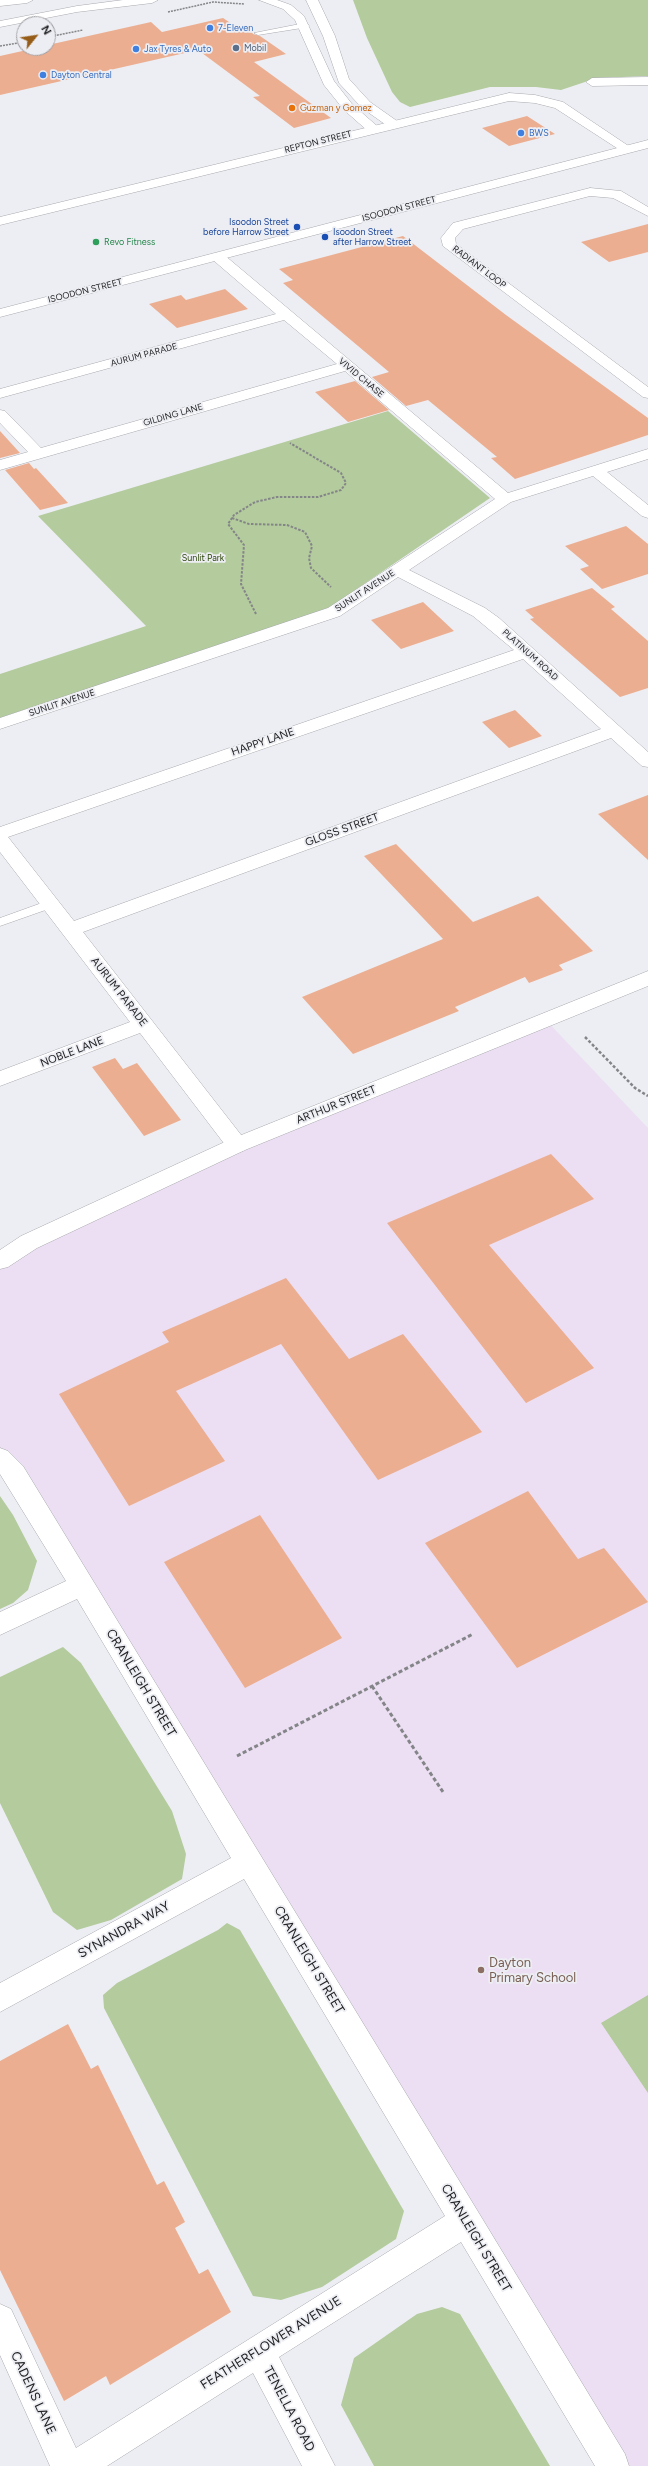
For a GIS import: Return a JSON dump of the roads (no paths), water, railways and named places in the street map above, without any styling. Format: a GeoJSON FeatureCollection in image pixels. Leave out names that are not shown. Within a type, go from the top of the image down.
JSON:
{"type":"FeatureCollection","features":[{"type":"Feature","properties":{"kind":"street"},"geometry":{"type":"LineString","coordinates":[[0,3],[27,0]]}},
{"type":"Feature","properties":{"kind":"street"},"geometry":{"type":"LineString","coordinates":[[0,24],[77,9],[152,0]]}},
{"type":"Feature","properties":{"kind":"street"},"geometry":{"type":"LineString","coordinates":[[265,0],[287,7],[300,18],[305,25],[328,82],[348,107],[373,129]]}},
{"type":"Feature","properties":{"kind":"street"},"geometry":{"type":"LineString","coordinates":[[312,0],[329,36],[343,80],[366,105],[393,124]]}},
{"type":"Feature","properties":{"kind":"street"},"geometry":{"type":"LineString","coordinates":[[592,82],[648,81]]}},
{"type":"Feature","properties":{"kind":"street","name":"REPTON STREET"},"geometry":{"type":"LineString","coordinates":[[0,221],[486,101],[508,97],[535,99],[559,105],[627,149]]}},
{"type":"Feature","properties":{"kind":"street","name":"ISOODON STREET"},"geometry":{"type":"LineString","coordinates":[[3,312],[648,144]]}},
{"type":"Feature","properties":{"kind":"street","name":"RADIANT LOOP"},"geometry":{"type":"LineString","coordinates":[[648,212],[616,194],[590,192],[458,226],[452,231],[448,238],[450,246],[648,394]]}},
{"type":"Feature","properties":{"kind":"street","name":"VIVID CHASE"},"geometry":{"type":"LineString","coordinates":[[218,257],[505,499]]}},
{"type":"Feature","properties":{"kind":"street","name":"AURUM PARADE"},"geometry":{"type":"LineString","coordinates":[[0,394],[287,316]]}},
{"type":"Feature","properties":{"kind":"street","name":"GILDING LANE"},"geometry":{"type":"LineString","coordinates":[[0,465],[347,366]]}},
{"type":"Feature","properties":{"kind":"street"},"geometry":{"type":"LineString","coordinates":[[0,414],[38,454]]}},
{"type":"Feature","properties":{"kind":"street","name":"SUNLIT AVENUE"},"geometry":{"type":"LineString","coordinates":[[0,724],[314,620],[334,612],[505,499],[648,454]]}},
{"type":"Feature","properties":{"kind":"street"},"geometry":{"type":"LineString","coordinates":[[595,470],[648,513]]}},
{"type":"Feature","properties":{"kind":"street","name":"PLATINUM ROAD"},"geometry":{"type":"LineString","coordinates":[[397,570],[479,612],[526,652],[648,762]]}},
{"type":"Feature","properties":{"kind":"street","name":"HAPPY LANE"},"geometry":{"type":"LineString","coordinates":[[0,833],[526,652]]}},
{"type":"Feature","properties":{"kind":"street","name":"GLOSS STREET"},"geometry":{"type":"LineString","coordinates":[[70,930],[613,731]]}},
{"type":"Feature","properties":{"kind":"street","name":"AURUM PARADE"},"geometry":{"type":"LineString","coordinates":[[0,839],[237,1145]]}},
{"type":"Feature","properties":{"kind":"street","name":"ARTHUR STREET"},"geometry":{"type":"LineString","coordinates":[[0,1261],[29,1242],[237,1145],[648,978]]}},
{"type":"Feature","properties":{"kind":"street","name":"NOBLE LANE"},"geometry":{"type":"LineString","coordinates":[[0,1079],[144,1024]]}},
{"type":"Feature","properties":{"kind":"street","name":"ARTHUR STREET"},"geometry":{"type":"LineString","coordinates":[[0,1248],[29,1242]]}},
{"type":"Feature","properties":{"kind":"street","name":"CRANLEIGH STREET"},"geometry":{"type":"LineString","coordinates":[[0,1458],[14,1473],[613,2466]]}},
{"type":"Feature","properties":{"kind":"street"},"geometry":{"type":"LineString","coordinates":[[0,1624],[81,1585]]}},
{"type":"Feature","properties":{"kind":"street","name":"SYNANDRA WAY"},"geometry":{"type":"LineString","coordinates":[[0,1998],[249,1862]]}},
{"type":"Feature","properties":{"kind":"street","name":"FEATHERFLOWER AVENUE"},"geometry":{"type":"LineString","coordinates":[[77,2466],[466,2221]]}},
{"type":"Feature","properties":{"kind":"street","name":"CADENS LANE"},"geometry":{"type":"LineString","coordinates":[[0,2320],[66,2466]]}},
{"type":"Feature","properties":{"kind":"street","name":"TENELLA ROAD"},"geometry":{"type":"LineString","coordinates":[[259,2351],[319,2466]]}},
{"type":"Feature","properties":{"kind":"lane"},"geometry":{"type":"LineString","coordinates":[[258,33],[305,25]]}},
{"type":"Feature","properties":{"kind":"lane"},"geometry":{"type":"LineString","coordinates":[[0,922],[50,904]]}},
{"type":"Feature","properties":{"kind":"place","name":"7-Eleven"},"geometry":{"type":"Point","coordinates":[210,28]}},
{"type":"Feature","properties":{"kind":"place","name":"Mobil"},"geometry":{"type":"Point","coordinates":[236,48]}},
{"type":"Feature","properties":{"kind":"place","name":"Jax Tyres & Auto"},"geometry":{"type":"Point","coordinates":[136,49]}},
{"type":"Feature","properties":{"kind":"place","name":"Dayton Central"},"geometry":{"type":"Point","coordinates":[43,75]}},
{"type":"Feature","properties":{"kind":"place","name":"Guzman y Gomez"},"geometry":{"type":"Point","coordinates":[292,108]}},
{"type":"Feature","properties":{"kind":"place","name":"BWS"},"geometry":{"type":"Point","coordinates":[521,133]}},
{"type":"Feature","properties":{"kind":"place","name":"Isoodon Street before Harrow Street"},"geometry":{"type":"Point","coordinates":[297,227]}},
{"type":"Feature","properties":{"kind":"place","name":"Isoodon Street after Harrow Street"},"geometry":{"type":"Point","coordinates":[325,237]}},
{"type":"Feature","properties":{"kind":"place","name":"Revo Fitness"},"geometry":{"type":"Point","coordinates":[96,242]}},
{"type":"Feature","properties":{"kind":"place","name":"Dayton Primary School"},"geometry":{"type":"Point","coordinates":[481,1970]}},
{"type":"Feature","properties":{"kind":"park label","name":"Sunlit Park"},"geometry":{"type":"Point","coordinates":[203,558]}}]}
